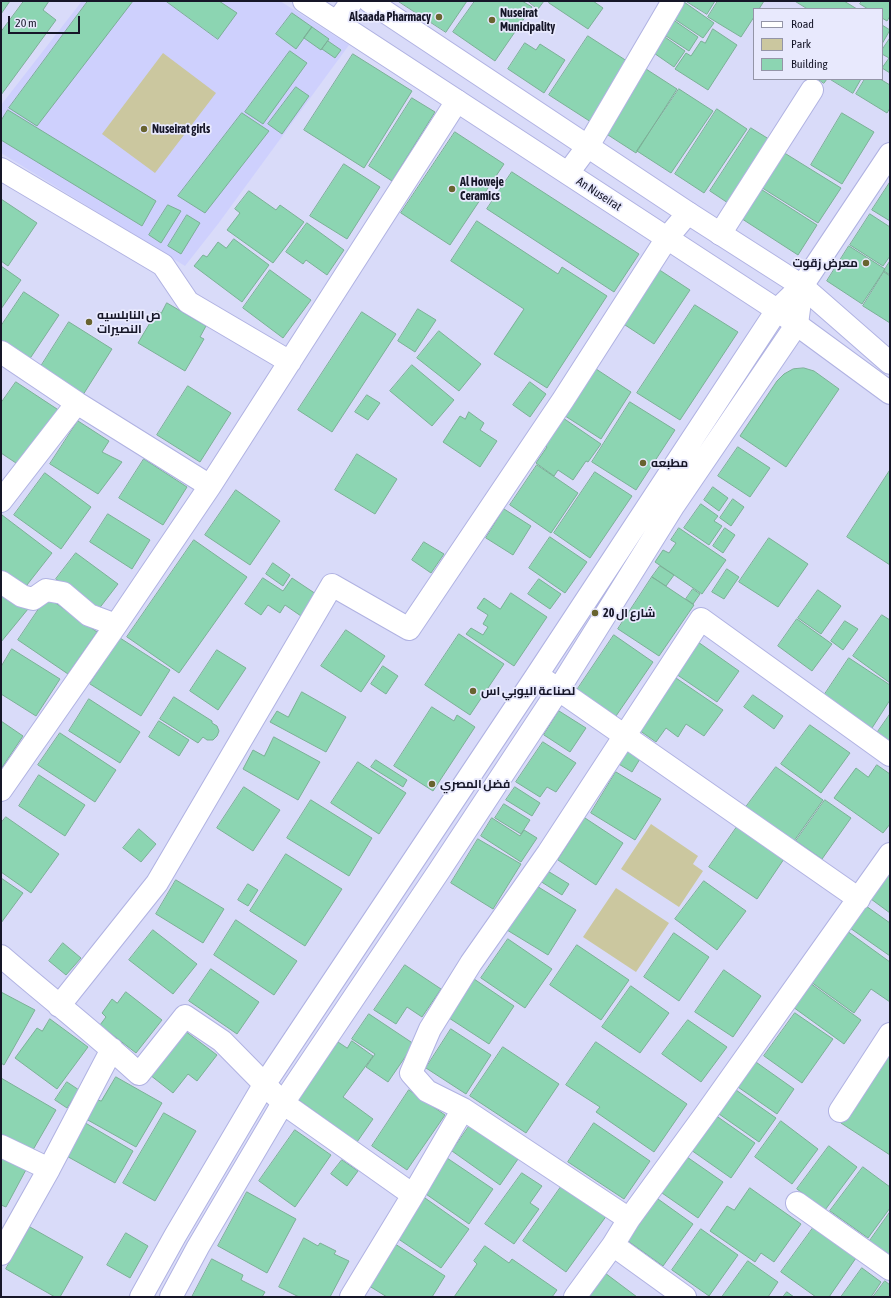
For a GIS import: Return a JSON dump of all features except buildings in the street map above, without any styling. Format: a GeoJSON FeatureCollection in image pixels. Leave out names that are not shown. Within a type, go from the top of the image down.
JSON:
{"type":"FeatureCollection","features":[{"type":"Feature","properties":{"kind":"street","name":"An Nuseirat"},"geometry":{"type":"LineString","coordinates":[[304,1],[777,310],[890,393]]}},
{"type":"Feature","properties":{"kind":"street"},"geometry":{"type":"LineString","coordinates":[[337,22],[352,1]]}},
{"type":"Feature","properties":{"kind":"street"},"geometry":{"type":"LineString","coordinates":[[369,1],[688,213],[802,286],[890,363]]}},
{"type":"Feature","properties":{"kind":"street"},"geometry":{"type":"LineString","coordinates":[[568,173],[588,146],[673,1]]}},
{"type":"Feature","properties":{"kind":"street"},"geometry":{"type":"LineString","coordinates":[[720,234],[812,90]]}},
{"type":"Feature","properties":{"kind":"street"},"geometry":{"type":"LineString","coordinates":[[1,790],[116,625],[210,486],[457,101]]}},
{"type":"Feature","properties":{"kind":"street"},"geometry":{"type":"LineString","coordinates":[[141,1297],[175,1236],[264,1085],[537,675],[777,310],[802,286],[890,154]]}},
{"type":"Feature","properties":{"kind":"street"},"geometry":{"type":"LineString","coordinates":[[1,169],[163,265],[188,302],[290,362]]}},
{"type":"Feature","properties":{"kind":"street"},"geometry":{"type":"LineString","coordinates":[[59,1006],[157,884],[332,585],[408,629],[563,400],[667,238],[688,213]]}},
{"type":"Feature","properties":{"kind":"street"},"geometry":{"type":"LineString","coordinates":[[171,1297],[198,1247],[283,1103],[559,689],[674,505],[797,324],[802,286]]}},
{"type":"Feature","properties":{"kind":"street"},"geometry":{"type":"LineString","coordinates":[[1,352],[210,486]]}},
{"type":"Feature","properties":{"kind":"street"},"geometry":{"type":"LineString","coordinates":[[1,500],[77,402]]}},
{"type":"Feature","properties":{"kind":"street"},"geometry":{"type":"LineString","coordinates":[[1,582],[22,596],[33,599],[46,590],[63,593],[89,615],[116,625]]}},
{"type":"Feature","properties":{"kind":"street"},"geometry":{"type":"LineString","coordinates":[[629,1219],[463,1109],[427,1091],[411,1073],[430,1029],[471,963],[548,853],[701,620],[890,755]]}},
{"type":"Feature","properties":{"kind":"street"},"geometry":{"type":"LineString","coordinates":[[537,675],[859,899]]}},
{"type":"Feature","properties":{"kind":"street"},"geometry":{"type":"LineString","coordinates":[[575,1297],[890,854]]}},
{"type":"Feature","properties":{"kind":"street"},"geometry":{"type":"LineString","coordinates":[[1,956],[112,1049],[139,1074],[185,1016],[222,1041],[283,1103],[413,1195]]}},
{"type":"Feature","properties":{"kind":"street"},"geometry":{"type":"LineString","coordinates":[[840,1112],[890,1034]]}},
{"type":"Feature","properties":{"kind":"street"},"geometry":{"type":"LineString","coordinates":[[1,1254],[112,1049]]}},
{"type":"Feature","properties":{"kind":"street"},"geometry":{"type":"LineString","coordinates":[[351,1297],[463,1109]]}},
{"type":"Feature","properties":{"kind":"street"},"geometry":{"type":"LineString","coordinates":[[1,1146],[48,1169]]}},
{"type":"Feature","properties":{"kind":"street"},"geometry":{"type":"LineString","coordinates":[[797,1203],[890,1269]]}},
{"type":"Feature","properties":{"kind":"street"},"geometry":{"type":"LineString","coordinates":[[613,1245],[685,1297]]}},
{"type":"Feature","properties":{"kind":"shaded area","name":"Nuseirat girls"},"geometry":{"type":"Polygon","coordinates":[[[82,1],[280,1],[349,45],[218,224],[185,266],[1,153],[1,105],[82,1]]]}},
{"type":"Feature","properties":{"kind":"green space"},"geometry":{"type":"Polygon","coordinates":[[[163,53],[216,93],[155,173],[102,134],[163,53]]]}},
{"type":"Feature","properties":{"kind":"green space"},"geometry":{"type":"Polygon","coordinates":[[[651,824],[698,856],[693,864],[703,871],[679,907],[621,869],[651,824]]]}},
{"type":"Feature","properties":{"kind":"green space"},"geometry":{"type":"Polygon","coordinates":[[[616,888],[669,923],[636,972],[583,937],[616,888]]]}},
{"type":"Feature","properties":{"kind":"place","name":"Alsaada Pharmacy"},"geometry":{"type":"Point","coordinates":[439,17]}},
{"type":"Feature","properties":{"kind":"place","name":"Nuseirat Municipality"},"geometry":{"type":"Point","coordinates":[492,20]}},
{"type":"Feature","properties":{"kind":"place","name":"Nuseirat girls"},"geometry":{"type":"Point","coordinates":[144,129]}},
{"type":"Feature","properties":{"kind":"place","name":"Al Howeje Ceramics"},"geometry":{"type":"Point","coordinates":[452,189]}},
{"type":"Feature","properties":{"kind":"place","name":"معرض زقوت"},"geometry":{"type":"Point","coordinates":[866,263]}},
{"type":"Feature","properties":{"kind":"place","name":"ص النابلسيه النصيرات"},"geometry":{"type":"Point","coordinates":[89,322]}},
{"type":"Feature","properties":{"kind":"place","name":"مطبعه"},"geometry":{"type":"Point","coordinates":[643,463]}},
{"type":"Feature","properties":{"kind":"place","name":"شارع ال 20"},"geometry":{"type":"Point","coordinates":[595,613]}},
{"type":"Feature","properties":{"kind":"place","name":"لصناعة اليوبي اس"},"geometry":{"type":"Point","coordinates":[473,691]}},
{"type":"Feature","properties":{"kind":"place","name":"فضل المصري"},"geometry":{"type":"Point","coordinates":[432,784]}}]}
